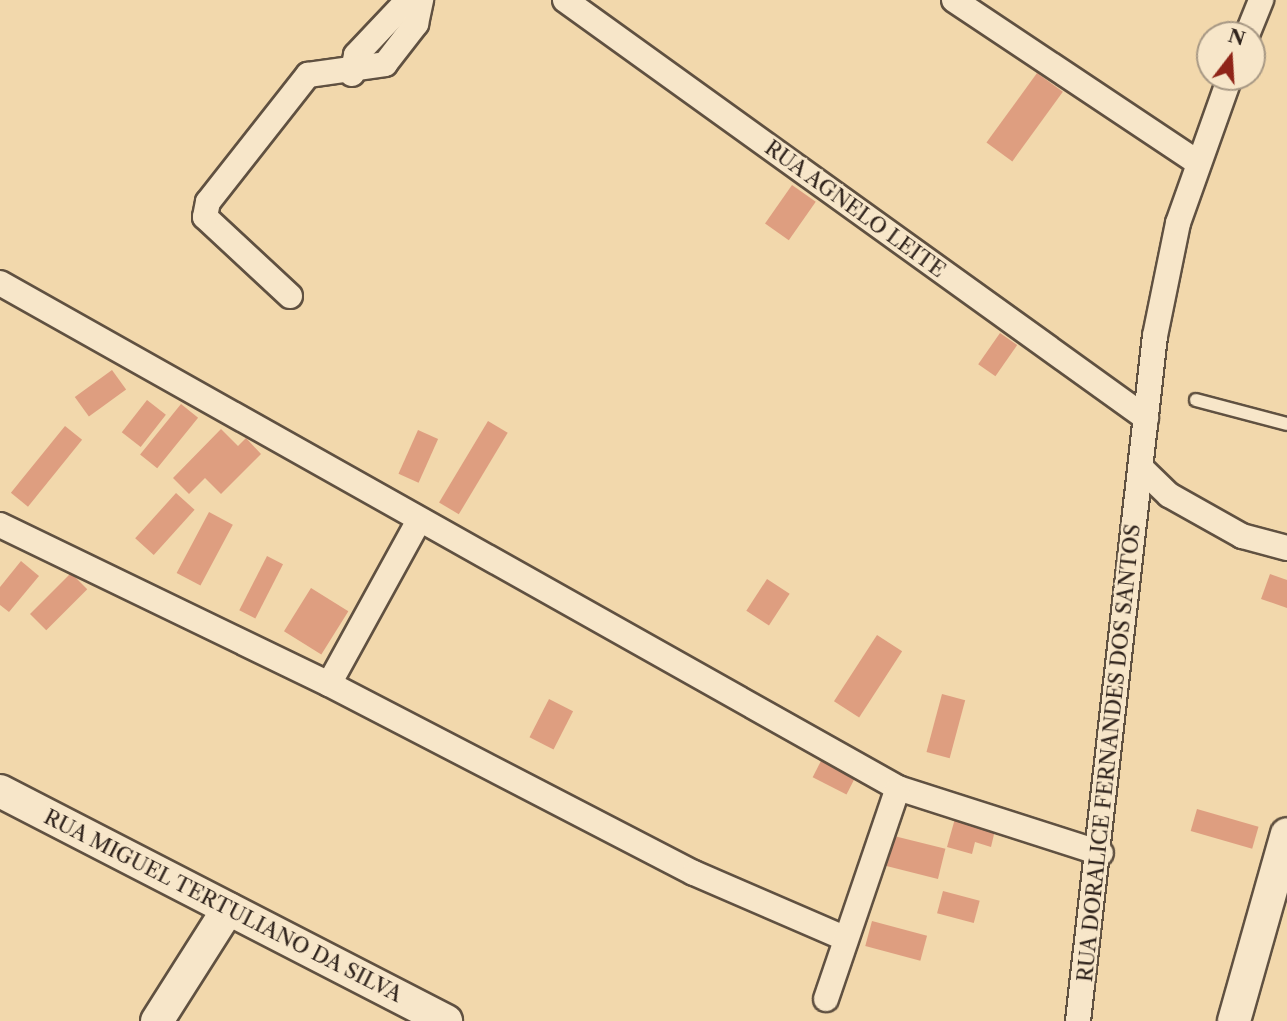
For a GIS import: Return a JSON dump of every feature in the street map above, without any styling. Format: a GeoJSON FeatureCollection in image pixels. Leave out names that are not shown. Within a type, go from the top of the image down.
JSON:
{"type":"FeatureCollection","features":[{"type":"Feature","properties":{"kind":"street"},"geometry":{"type":"LineString","coordinates":[[352,74],[356,55],[408,0]]}},
{"type":"Feature","properties":{"kind":"street"},"geometry":{"type":"LineString","coordinates":[[290,296],[205,217],[208,202],[307,75],[352,74],[385,64],[416,24],[421,0]]}},
{"type":"Feature","properties":{"kind":"street","name":"RUA AGNELO LEITE"},"geometry":{"type":"LineString","coordinates":[[565,0],[1146,418]]}},
{"type":"Feature","properties":{"kind":"street"},"geometry":{"type":"LineString","coordinates":[[954,0],[1197,162]]}},
{"type":"Feature","properties":{"kind":"street"},"geometry":{"type":"LineString","coordinates":[[1253,21],[1261,0]]}},
{"type":"Feature","properties":{"kind":"street","name":"RUA DORALICE FERNANDES DOS SANTOS"},"geometry":{"type":"LineString","coordinates":[[1078,1021],[1101,853],[1122,592],[1141,468],[1157,323],[1197,162],[1225,91]]}},
{"type":"Feature","properties":{"kind":"street"},"geometry":{"type":"LineString","coordinates":[[0,283],[418,522],[898,788],[1101,853]]}},
{"type":"Feature","properties":{"kind":"street"},"geometry":{"type":"LineString","coordinates":[[1141,468],[1169,495],[1242,536],[1287,548]]}},
{"type":"Feature","properties":{"kind":"street"},"geometry":{"type":"LineString","coordinates":[[329,684],[418,522]]}},
{"type":"Feature","properties":{"kind":"street"},"geometry":{"type":"LineString","coordinates":[[0,525],[329,684],[694,873],[844,938]]}},
{"type":"Feature","properties":{"kind":"street"},"geometry":{"type":"LineString","coordinates":[[826,999],[844,938],[898,788]]}},
{"type":"Feature","properties":{"kind":"street","name":"RUA MIGUEL TERTULIANO DA SILVA"},"geometry":{"type":"LineString","coordinates":[[0,791],[446,1021]]}},
{"type":"Feature","properties":{"kind":"street"},"geometry":{"type":"LineString","coordinates":[[1234,1021],[1287,834]]}},
{"type":"Feature","properties":{"kind":"street"},"geometry":{"type":"LineString","coordinates":[[157,1021],[228,909]]}},
{"type":"Feature","properties":{"kind":"lane"},"geometry":{"type":"LineString","coordinates":[[1196,400],[1287,424]]}},
{"type":"Feature","properties":{"kind":"building"},"geometry":{"type":"Polygon","coordinates":[[[1037,73],[1063,92],[1012,161],[986,143],[1037,73]]]}},
{"type":"Feature","properties":{"kind":"building"},"geometry":{"type":"Polygon","coordinates":[[[792,185],[816,202],[789,240],[765,224],[792,185]]]}},
{"type":"Feature","properties":{"kind":"building"},"geometry":{"type":"Polygon","coordinates":[[[1000,333],[1017,345],[995,376],[978,364],[1000,333]]]}},
{"type":"Feature","properties":{"kind":"building"},"geometry":{"type":"Polygon","coordinates":[[[112,370],[126,389],[89,416],[75,397],[112,370]]]}},
{"type":"Feature","properties":{"kind":"building"},"geometry":{"type":"Polygon","coordinates":[[[147,400],[166,415],[141,447],[122,432],[147,400]]]}},
{"type":"Feature","properties":{"kind":"building"},"geometry":{"type":"Polygon","coordinates":[[[181,404],[198,418],[157,468],[140,455],[181,404]]]}},
{"type":"Feature","properties":{"kind":"building"},"geometry":{"type":"Polygon","coordinates":[[[488,421],[508,433],[459,514],[439,502],[488,421]]]}},
{"type":"Feature","properties":{"kind":"building"},"geometry":{"type":"Polygon","coordinates":[[[65,426],[82,440],[28,507],[11,493],[65,426]]]}},
{"type":"Feature","properties":{"kind":"building"},"geometry":{"type":"Polygon","coordinates":[[[221,429],[238,446],[246,438],[261,454],[221,494],[205,478],[189,494],[173,478],[221,429]]]}},
{"type":"Feature","properties":{"kind":"building"},"geometry":{"type":"Polygon","coordinates":[[[418,430],[438,439],[419,483],[398,474],[418,430]]]}},
{"type":"Feature","properties":{"kind":"building"},"geometry":{"type":"Polygon","coordinates":[[[176,493],[195,510],[154,555],[135,538],[176,493]]]}},
{"type":"Feature","properties":{"kind":"building"},"geometry":{"type":"Polygon","coordinates":[[[209,512],[233,525],[200,586],[177,573],[209,512]]]}},
{"type":"Feature","properties":{"kind":"building"},"geometry":{"type":"Polygon","coordinates":[[[267,556],[283,564],[255,619],[239,610],[267,556]]]}},
{"type":"Feature","properties":{"kind":"building"},"geometry":{"type":"Polygon","coordinates":[[[21,561],[39,576],[9,612],[0,605],[0,587],[21,561]]]}},
{"type":"Feature","properties":{"kind":"building"},"geometry":{"type":"Polygon","coordinates":[[[71,573],[87,589],[46,630],[30,614],[71,573]]]}},
{"type":"Feature","properties":{"kind":"building"},"geometry":{"type":"Polygon","coordinates":[[[1270,574],[1287,580],[1287,608],[1261,599],[1270,574]]]}},
{"type":"Feature","properties":{"kind":"building"},"geometry":{"type":"Polygon","coordinates":[[[767,579],[790,594],[769,626],[746,611],[767,579]]]}},
{"type":"Feature","properties":{"kind":"building"},"geometry":{"type":"Polygon","coordinates":[[[311,588],[348,611],[321,655],[284,631],[311,588]]]}},
{"type":"Feature","properties":{"kind":"building"},"geometry":{"type":"Polygon","coordinates":[[[877,635],[902,651],[859,718],[834,701],[877,635]]]}},
{"type":"Feature","properties":{"kind":"building"},"geometry":{"type":"Polygon","coordinates":[[[942,694],[965,700],[950,758],[926,752],[942,694]]]}},
{"type":"Feature","properties":{"kind":"building"},"geometry":{"type":"Polygon","coordinates":[[[549,699],[573,711],[554,750],[529,737],[549,699]]]}},
{"type":"Feature","properties":{"kind":"building"},"geometry":{"type":"Polygon","coordinates":[[[824,755],[858,772],[847,795],[813,777],[824,755]]]}},
{"type":"Feature","properties":{"kind":"building"},"geometry":{"type":"Polygon","coordinates":[[[1197,809],[1259,827],[1252,849],[1191,831],[1197,809]]]}},
{"type":"Feature","properties":{"kind":"building"},"geometry":{"type":"Polygon","coordinates":[[[956,815],[996,826],[991,847],[975,842],[972,854],[947,847],[956,815]]]}},
{"type":"Feature","properties":{"kind":"building"},"geometry":{"type":"Polygon","coordinates":[[[894,836],[945,849],[938,879],[887,866],[894,836]]]}},
{"type":"Feature","properties":{"kind":"building"},"geometry":{"type":"Polygon","coordinates":[[[943,891],[980,901],[974,923],[937,913],[943,891]]]}},
{"type":"Feature","properties":{"kind":"building"},"geometry":{"type":"Polygon","coordinates":[[[872,921],[927,936],[920,961],[865,946],[872,921]]]}}]}
